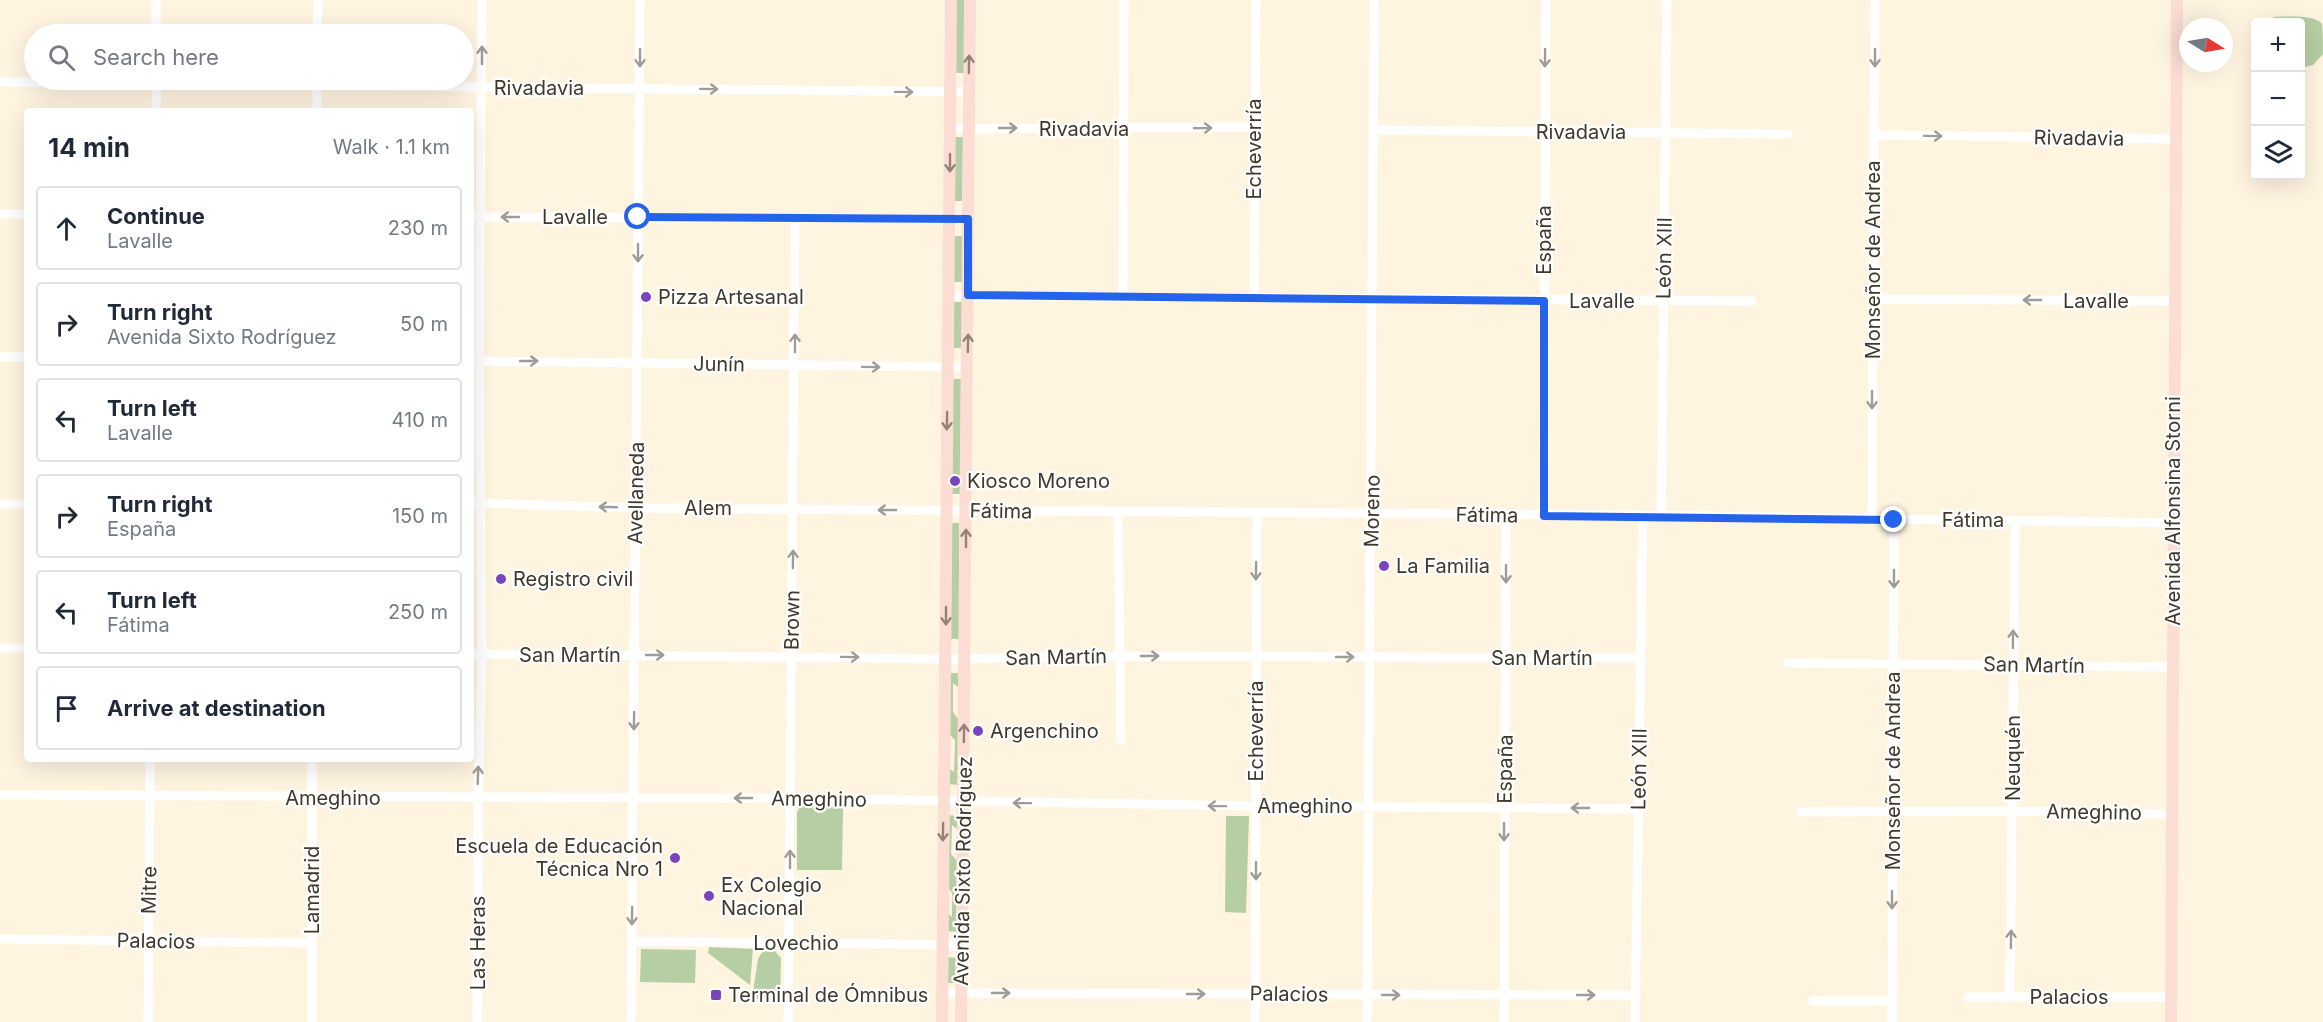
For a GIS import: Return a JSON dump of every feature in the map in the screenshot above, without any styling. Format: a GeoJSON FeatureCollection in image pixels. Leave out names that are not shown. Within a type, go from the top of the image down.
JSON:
{"type":"FeatureCollection","features":[{"type":"Feature","properties":{"kind":"main road","name":"Avenida Sixto Rodríguez"},"geometry":{"type":"LineString","coordinates":[[942,1022],[951,0]]}},
{"type":"Feature","properties":{"kind":"main road","name":"Avenida Sixto Rodríguez"},"geometry":{"type":"LineString","coordinates":[[961,1022],[970,0]]}},
{"type":"Feature","properties":{"kind":"main road","name":"Avenida Alfonsina Storni"},"geometry":{"type":"LineString","coordinates":[[2170,1022],[2177,0]]}},
{"type":"Feature","properties":{"kind":"street"},"geometry":{"type":"LineString","coordinates":[[156,0],[156,24]]}},
{"type":"Feature","properties":{"kind":"street"},"geometry":{"type":"LineString","coordinates":[[317,24],[318,0]]}},
{"type":"Feature","properties":{"kind":"street","name":"Las Heras"},"geometry":{"type":"LineString","coordinates":[[477,1022],[478,798],[482,655],[476,503],[475,361],[482,0]]}},
{"type":"Feature","properties":{"kind":"street","name":"Avellaneda"},"geometry":{"type":"LineString","coordinates":[[631,1022],[640,0]]}},
{"type":"Feature","properties":{"kind":"street"},"geometry":{"type":"LineString","coordinates":[[1123,296],[1124,0]]}},
{"type":"Feature","properties":{"kind":"street","name":"Echeverría"},"geometry":{"type":"LineString","coordinates":[[1254,298],[1256,0]]}},
{"type":"Feature","properties":{"kind":"street","name":"Moreno"},"geometry":{"type":"LineString","coordinates":[[1367,1022],[1374,298],[1374,0]]}},
{"type":"Feature","properties":{"kind":"street","name":"España"},"geometry":{"type":"LineString","coordinates":[[1544,516],[1546,0]]}},
{"type":"Feature","properties":{"kind":"street","name":"León XIII"},"geometry":{"type":"LineString","coordinates":[[1661,516],[1667,0]]}},
{"type":"Feature","properties":{"kind":"street","name":"Monseñor de Andrea"},"geometry":{"type":"LineString","coordinates":[[1872,519],[1875,0]]}},
{"type":"Feature","properties":{"kind":"street","name":"Rivadavia"},"geometry":{"type":"LineString","coordinates":[[0,82],[24,82]]}},
{"type":"Feature","properties":{"kind":"street","name":"Rivadavia"},"geometry":{"type":"LineString","coordinates":[[474,87],[969,92]]}},
{"type":"Feature","properties":{"kind":"street"},"geometry":{"type":"LineString","coordinates":[[156,108],[157,90]]}},
{"type":"Feature","properties":{"kind":"street"},"geometry":{"type":"LineString","coordinates":[[317,90],[317,108]]}},
{"type":"Feature","properties":{"kind":"street","name":"Rivadavia"},"geometry":{"type":"LineString","coordinates":[[950,129],[1254,127]]}},
{"type":"Feature","properties":{"kind":"street","name":"Rivadavia"},"geometry":{"type":"LineString","coordinates":[[1374,130],[1788,134]]}},
{"type":"Feature","properties":{"kind":"street","name":"Rivadavia"},"geometry":{"type":"LineString","coordinates":[[1874,135],[2176,139]]}},
{"type":"Feature","properties":{"kind":"street"},"geometry":{"type":"LineString","coordinates":[[0,214],[24,214]]}},
{"type":"Feature","properties":{"kind":"street","name":"Lavalle"},"geometry":{"type":"LineString","coordinates":[[476,217],[968,219]]}},
{"type":"Feature","properties":{"kind":"street","name":"Brown"},"geometry":{"type":"LineString","coordinates":[[788,1022],[795,219]]}},
{"type":"Feature","properties":{"kind":"street","name":"Lavalle"},"geometry":{"type":"LineString","coordinates":[[948,296],[1752,301]]}},
{"type":"Feature","properties":{"kind":"street","name":"Lavalle"},"geometry":{"type":"LineString","coordinates":[[1873,299],[2175,301]]}},
{"type":"Feature","properties":{"kind":"street"},"geometry":{"type":"LineString","coordinates":[[0,357],[24,357]]}},
{"type":"Feature","properties":{"kind":"street","name":"Junín"},"geometry":{"type":"LineString","coordinates":[[475,361],[967,367]]}},
{"type":"Feature","properties":{"kind":"street","name":"Alem"},"geometry":{"type":"LineString","coordinates":[[476,503],[636,508],[946,510]]}},
{"type":"Feature","properties":{"kind":"street"},"geometry":{"type":"LineString","coordinates":[[0,504],[24,504]]}},
{"type":"Feature","properties":{"kind":"street","name":"Fátima"},"geometry":{"type":"LineString","coordinates":[[946,510],[2014,520],[2172,524]]}},
{"type":"Feature","properties":{"kind":"street"},"geometry":{"type":"LineString","coordinates":[[1118,512],[1120,740]]}},
{"type":"Feature","properties":{"kind":"street","name":"Echeverría"},"geometry":{"type":"LineString","coordinates":[[1255,1022],[1257,513]]}},
{"type":"Feature","properties":{"kind":"street","name":"España"},"geometry":{"type":"LineString","coordinates":[[1504,1022],[1506,515]]}},
{"type":"Feature","properties":{"kind":"street","name":"León XIII"},"geometry":{"type":"LineString","coordinates":[[1635,1022],[1643,516]]}},
{"type":"Feature","properties":{"kind":"street","name":"Monseñor de Andrea"},"geometry":{"type":"LineString","coordinates":[[1892,1022],[1894,520]]}},
{"type":"Feature","properties":{"kind":"street","name":"Neuquén"},"geometry":{"type":"LineString","coordinates":[[2010,997],[2014,520]]}},
{"type":"Feature","properties":{"kind":"street"},"geometry":{"type":"LineString","coordinates":[[0,648],[24,648]]}},
{"type":"Feature","properties":{"kind":"street","name":"San Martín"},"geometry":{"type":"LineString","coordinates":[[474,654],[946,659],[1119,656],[1640,658]]}},
{"type":"Feature","properties":{"kind":"street","name":"San Martín"},"geometry":{"type":"LineString","coordinates":[[1788,663],[2172,667]]}},
{"type":"Feature","properties":{"kind":"street","name":"Mitre"},"geometry":{"type":"LineString","coordinates":[[148,1022],[150,762]]}},
{"type":"Feature","properties":{"kind":"street","name":"Lamadrid"},"geometry":{"type":"LineString","coordinates":[[312,762],[312,1022]]}},
{"type":"Feature","properties":{"kind":"street","name":"Ameghino"},"geometry":{"type":"LineString","coordinates":[[0,795],[311,798],[790,798],[944,802],[1638,809]]}},
{"type":"Feature","properties":{"kind":"street","name":"Ameghino"},"geometry":{"type":"LineString","coordinates":[[1801,812],[2013,811],[2171,814]]}},
{"type":"Feature","properties":{"kind":"street","name":"Palacios"},"geometry":{"type":"LineString","coordinates":[[0,939],[312,943]]}},
{"type":"Feature","properties":{"kind":"street","name":"Lovechio"},"geometry":{"type":"LineString","coordinates":[[632,941],[961,945]]}},
{"type":"Feature","properties":{"kind":"street","name":"Palacios"},"geometry":{"type":"LineString","coordinates":[[943,993],[1636,995]]}},
{"type":"Feature","properties":{"kind":"street","name":"Palacios"},"geometry":{"type":"LineString","coordinates":[[1968,997],[2170,997]]}},
{"type":"Feature","properties":{"kind":"street"},"geometry":{"type":"LineString","coordinates":[[1813,1001],[1892,1000]]}},
{"type":"Feature","properties":{"kind":"green space"},"geometry":{"type":"Polygon","coordinates":[[[955,0],[965,0],[964,73],[954,73],[955,0]]]}},
{"type":"Feature","properties":{"kind":"green space"},"geometry":{"type":"Polygon","coordinates":[[[2307,17],[2318,21],[2322,24],[2323,54],[2313,65],[2305,67],[2305,18],[2272,18],[2307,17]]]}},
{"type":"Feature","properties":{"kind":"green space"},"geometry":{"type":"Polygon","coordinates":[[[953,137],[963,137],[962,201],[952,201],[953,137]]]}},
{"type":"Feature","properties":{"kind":"green space"},"geometry":{"type":"Polygon","coordinates":[[[953,236],[963,236],[962,282],[952,282],[953,236]]]}},
{"type":"Feature","properties":{"kind":"green space"},"geometry":{"type":"Polygon","coordinates":[[[953,302],[962,302],[962,348],[952,348],[953,302]]]}},
{"type":"Feature","properties":{"kind":"green space"},"geometry":{"type":"Polygon","coordinates":[[[951,379],[961,379],[960,494],[950,494],[951,379]]]}},
{"type":"Feature","properties":{"kind":"green space"},"geometry":{"type":"Polygon","coordinates":[[[949,523],[959,523],[959,639],[949,639],[949,523]]]}},
{"type":"Feature","properties":{"kind":"green space"},"geometry":{"type":"Polygon","coordinates":[[[948,673],[959,673],[959,688],[953,683],[953,712],[959,720],[958,785],[947,784],[947,767],[954,772],[955,740],[948,733],[948,673]]]}},
{"type":"Feature","properties":{"kind":"green space"},"geometry":{"type":"Polygon","coordinates":[[[800,807],[843,807],[842,870],[797,870],[797,812],[800,807]]]}},
{"type":"Feature","properties":{"kind":"green space"},"geometry":{"type":"Polygon","coordinates":[[[947,815],[958,816],[958,830],[952,825],[951,854],[958,862],[957,932],[946,931],[946,911],[952,917],[952,893],[946,885],[947,815]]]}},
{"type":"Feature","properties":{"kind":"green space"},"geometry":{"type":"Polygon","coordinates":[[[1226,816],[1249,816],[1246,913],[1225,912],[1226,816]]]}},
{"type":"Feature","properties":{"kind":"green space"},"geometry":{"type":"Polygon","coordinates":[[[709,947],[753,949],[750,985],[708,953],[709,947]]]}},
{"type":"Feature","properties":{"kind":"green space"},"geometry":{"type":"Polygon","coordinates":[[[641,949],[696,950],[695,983],[640,982],[641,949]]]}},
{"type":"Feature","properties":{"kind":"green space"},"geometry":{"type":"Polygon","coordinates":[[[764,949],[774,950],[781,958],[780,1002],[752,998],[758,959],[764,949]]]}},
{"type":"Feature","properties":{"kind":"green space"},"geometry":{"type":"Polygon","coordinates":[[[946,957],[957,958],[956,983],[945,983],[946,957]]]}},
{"type":"Feature","properties":{"kind":"place","name":"Pizza Artesanal"},"geometry":{"type":"Point","coordinates":[646,297]}},
{"type":"Feature","properties":{"kind":"place","name":"Kiosco Moreno"},"geometry":{"type":"Point","coordinates":[955,481]}},
{"type":"Feature","properties":{"kind":"place","name":"La Familia"},"geometry":{"type":"Point","coordinates":[1384,566]}},
{"type":"Feature","properties":{"kind":"place","name":"Registro civil"},"geometry":{"type":"Point","coordinates":[501,579]}},
{"type":"Feature","properties":{"kind":"place","name":"Argenchino"},"geometry":{"type":"Point","coordinates":[978,731]}},
{"type":"Feature","properties":{"kind":"place","name":"Escuela de Educación Técnica Nro 1"},"geometry":{"type":"Point","coordinates":[675,858]}},
{"type":"Feature","properties":{"kind":"place","name":"Ex Colegio Nacional"},"geometry":{"type":"Point","coordinates":[709,896]}},
{"type":"Feature","properties":{"kind":"place","name":"Terminal de Ómnibus"},"geometry":{"type":"Point","coordinates":[716,995]}},
{"type":"Feature","properties":{"kind":"route"},"geometry":{"type":"LineString","coordinates":[[638,217],[968,219],[968,295],[1544,301],[1544,516],[1894,520]]}}]}
